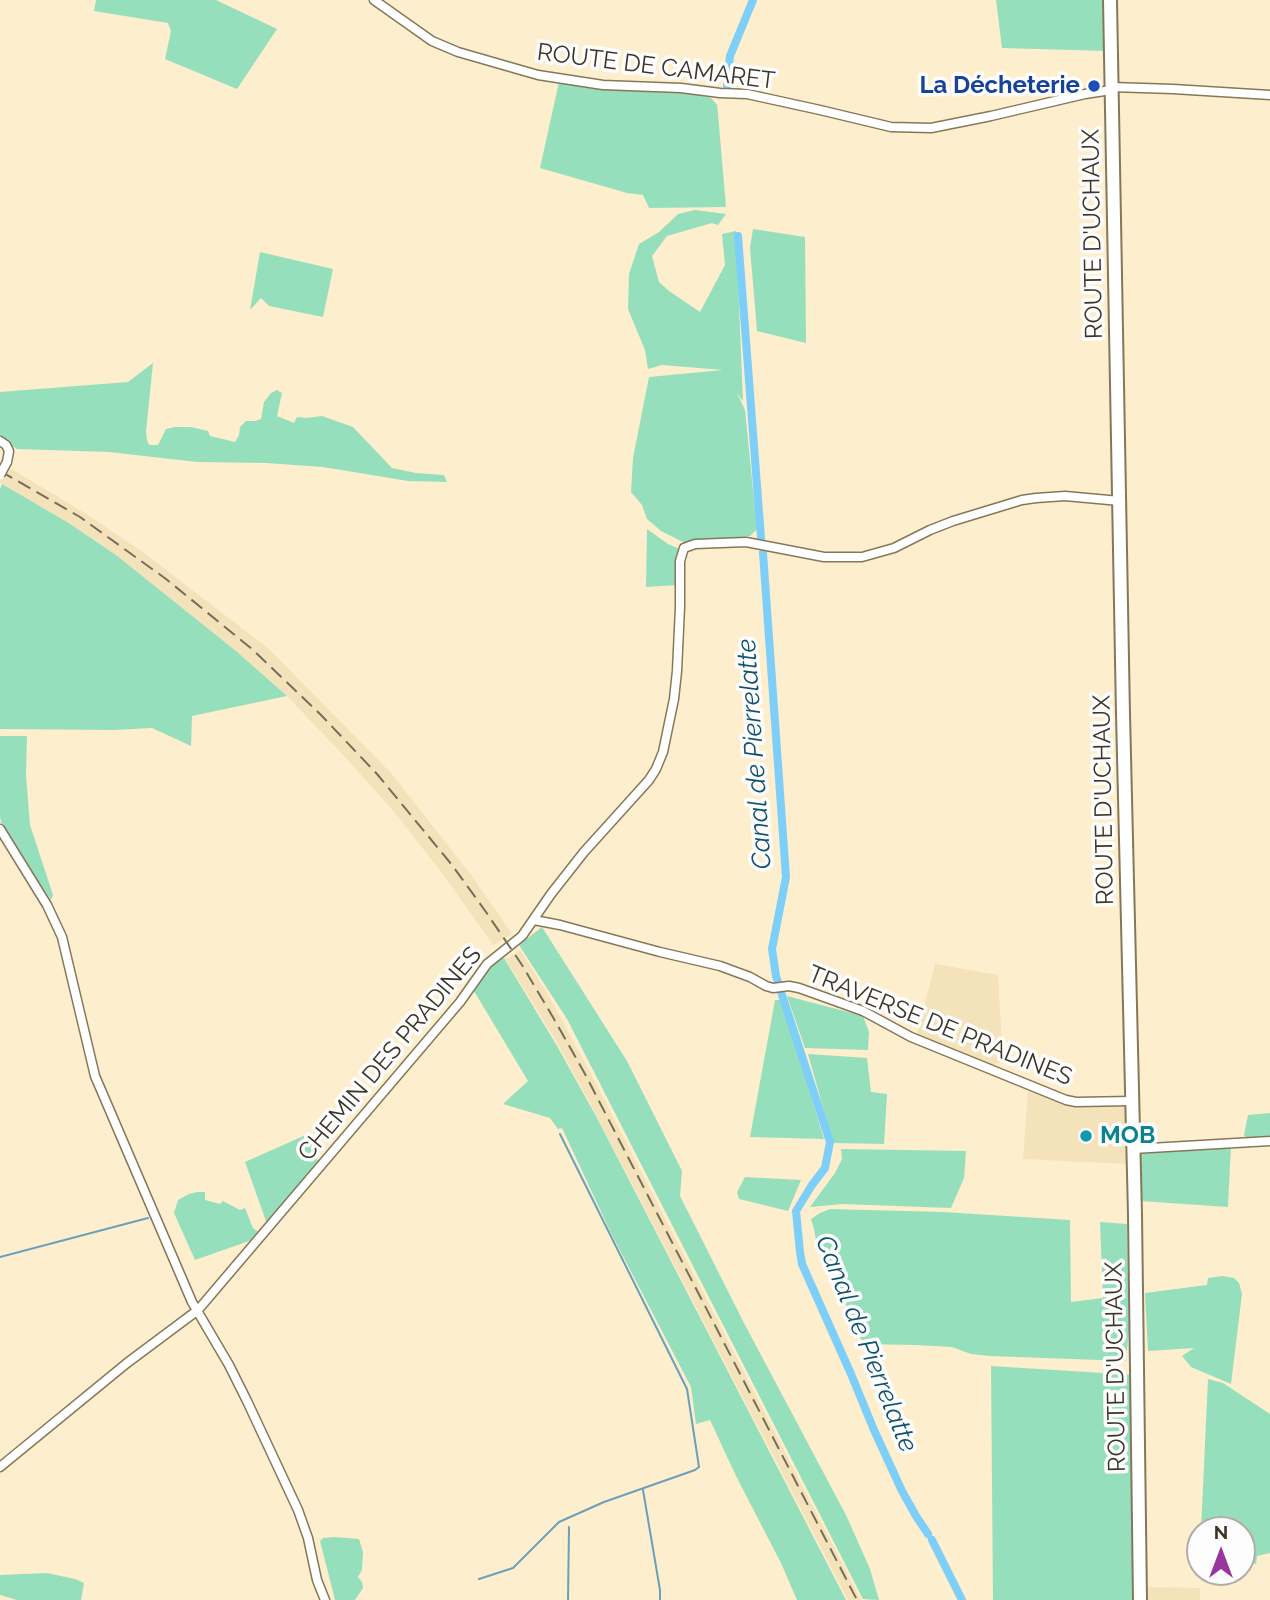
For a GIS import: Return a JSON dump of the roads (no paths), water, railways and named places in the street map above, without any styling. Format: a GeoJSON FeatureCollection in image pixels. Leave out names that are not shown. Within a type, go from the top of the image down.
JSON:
{"type":"FeatureCollection","features":[{"type":"Feature","properties":{"kind":"main road","name":"ROUTE D'UCHAUX"},"geometry":{"type":"LineString","coordinates":[[1110,0],[1140,1600]]}},
{"type":"Feature","properties":{"kind":"street","name":"ROUTE DE CAMARET"},"geometry":{"type":"LineString","coordinates":[[374,0],[432,41],[458,52],[538,75],[603,85],[747,94],[891,127],[932,128],[1111,89],[1173,89],[1270,95]]}},
{"type":"Feature","properties":{"kind":"street"},"geometry":{"type":"LineString","coordinates":[[0,441],[9,451],[9,457],[0,475]]}},
{"type":"Feature","properties":{"kind":"street","name":"CHEMIN DES PRADINES"},"geometry":{"type":"LineString","coordinates":[[0,1467],[127,1363],[198,1310],[460,1002],[487,964],[517,941],[584,852],[649,780],[663,752],[674,699],[680,561],[684,548],[695,544],[746,542],[824,557],[862,557],[894,548],[953,521],[1022,500],[1065,496],[1120,501]]}},
{"type":"Feature","properties":{"kind":"street"},"geometry":{"type":"LineString","coordinates":[[0,829],[47,905],[62,937],[95,1076],[192,1302],[247,1401],[298,1510],[325,1600]]}},
{"type":"Feature","properties":{"kind":"street","name":"TRAVERSE DE PRADINES"},"geometry":{"type":"LineString","coordinates":[[534,920],[720,966],[766,986],[799,988],[863,1011],[911,1037],[1066,1100],[1132,1101]]}},
{"type":"Feature","properties":{"kind":"street"},"geometry":{"type":"LineString","coordinates":[[1133,1149],[1270,1141]]}},
{"type":"Feature","properties":{"kind":"waterway","name":"Canal de Pierrelatte"},"geometry":{"type":"LineString","coordinates":[[727,86],[730,56],[753,0]]}},
{"type":"Feature","properties":{"kind":"waterway","name":"Canal de Pierrelatte"},"geometry":{"type":"LineString","coordinates":[[738,236],[761,538]]}},
{"type":"Feature","properties":{"kind":"waterway","name":"Canal de Pierrelatte"},"geometry":{"type":"LineString","coordinates":[[763,553],[786,877],[772,949],[776,976],[830,1142],[825,1168],[796,1211],[802,1264],[902,1491],[928,1534]]}},
{"type":"Feature","properties":{"kind":"waterway"},"geometry":{"type":"LineString","coordinates":[[479,1579],[513,1568],[559,1522],[604,1502],[699,1467],[687,1389],[560,1134]]}},
{"type":"Feature","properties":{"kind":"waterway"},"geometry":{"type":"LineString","coordinates":[[0,1257],[148,1218]]}},
{"type":"Feature","properties":{"kind":"waterway"},"geometry":{"type":"LineString","coordinates":[[181,1318],[189,1311]]}},
{"type":"Feature","properties":{"kind":"waterway"},"geometry":{"type":"LineString","coordinates":[[643,1490],[660,1600]]}},
{"type":"Feature","properties":{"kind":"waterway"},"geometry":{"type":"LineString","coordinates":[[568,1600],[569,1527]]}},
{"type":"Feature","properties":{"kind":"waterway","name":"Canal de Pierrelatte"},"geometry":{"type":"LineString","coordinates":[[932,1540],[962,1600]]}},
{"type":"Feature","properties":{"kind":"railway"},"geometry":{"type":"LineString","coordinates":[[0,471],[80,517],[166,579],[252,649],[321,715],[377,774],[452,865],[522,965],[585,1074],[857,1600]]}},
{"type":"Feature","properties":{"kind":"place","name":"La Décheterie"},"geometry":{"type":"Point","coordinates":[1094,86]}},
{"type":"Feature","properties":{"kind":"place","name":"MOB"},"geometry":{"type":"Point","coordinates":[1086,1136]}}]}
